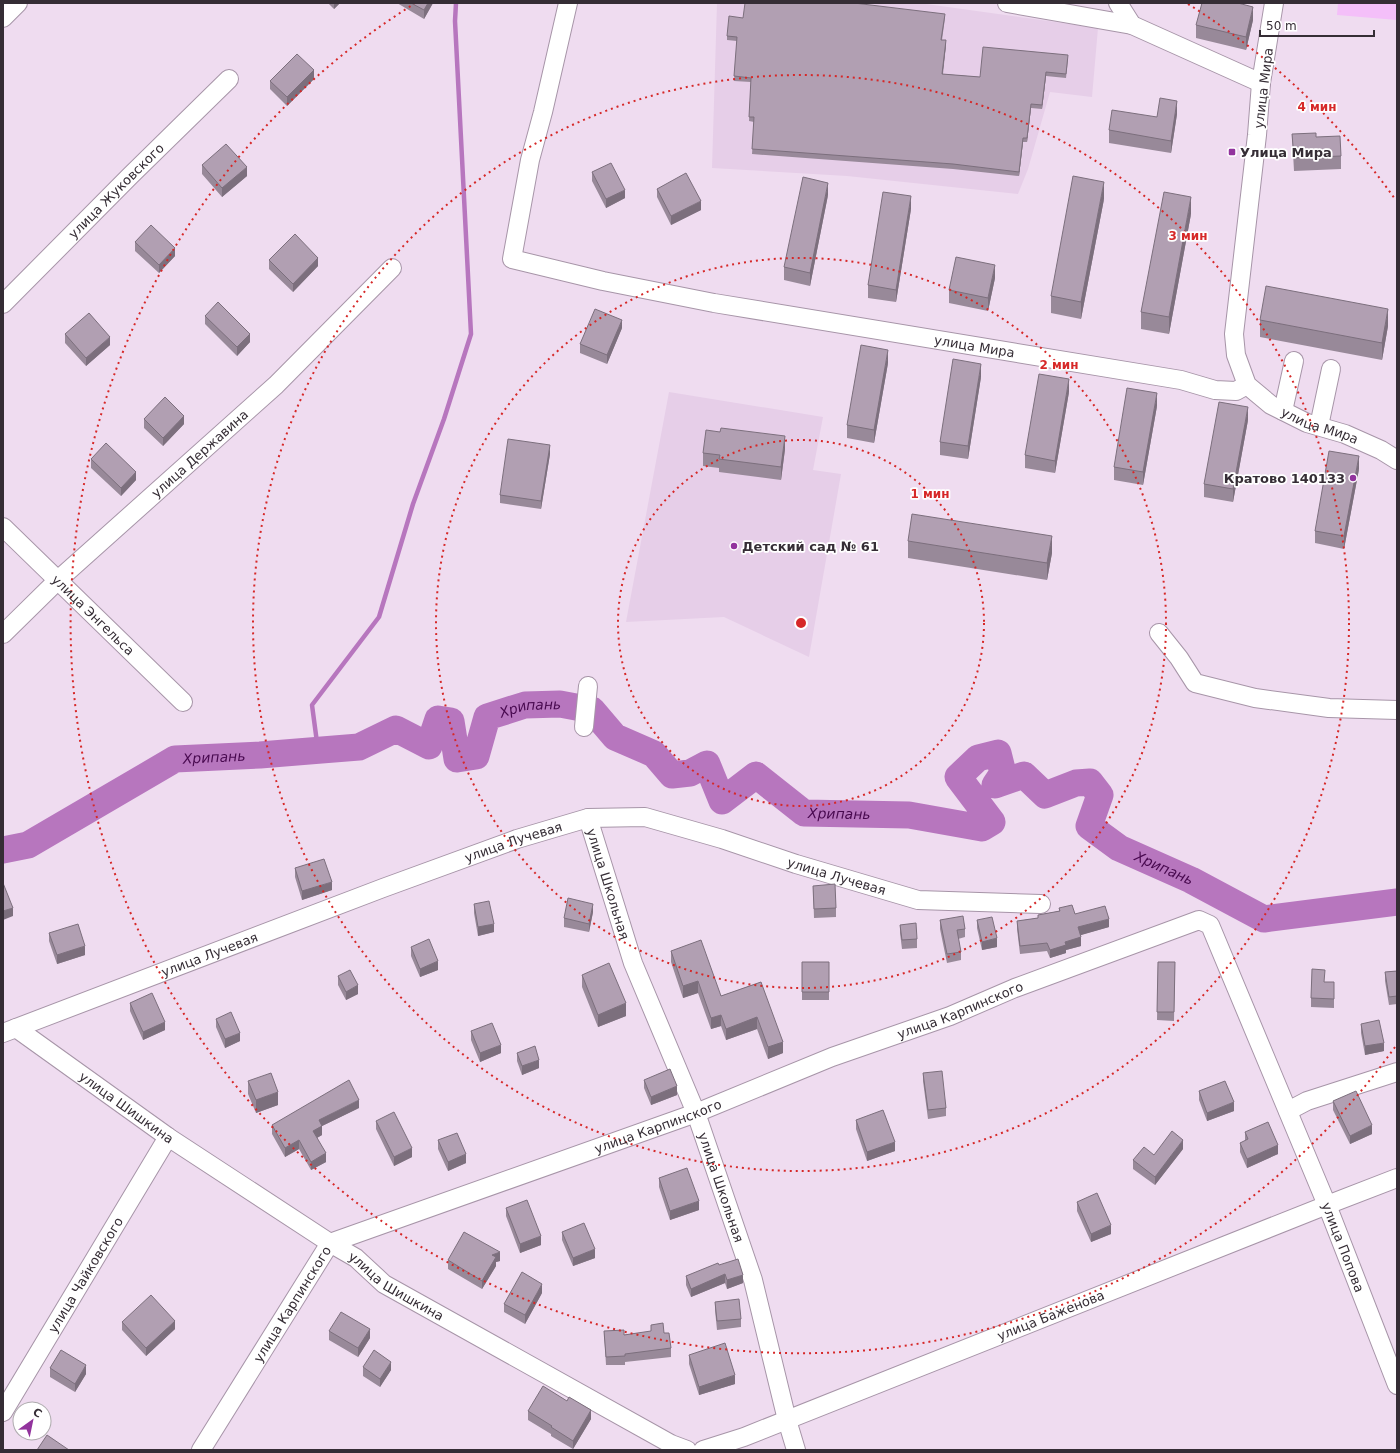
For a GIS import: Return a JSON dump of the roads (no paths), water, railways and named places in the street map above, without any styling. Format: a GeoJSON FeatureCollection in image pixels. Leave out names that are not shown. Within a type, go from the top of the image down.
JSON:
{"type":"FeatureCollection","features":[{"type":"Feature","properties":{"kind":"street"},"geometry":{"type":"LineString","coordinates":[[3,18],[18,3]]}},
{"type":"Feature","properties":{"kind":"street","name":"улица Мира"},"geometry":{"type":"LineString","coordinates":[[568,3],[543,112],[530,160],[512,259],[603,281],[714,303],[1181,380],[1215,390],[1236,391],[1247,385]]}},
{"type":"Feature","properties":{"kind":"street"},"geometry":{"type":"LineString","coordinates":[[1007,3],[1132,25],[1260,83]]}},
{"type":"Feature","properties":{"kind":"street"},"geometry":{"type":"LineString","coordinates":[[1118,3],[1132,25]]}},
{"type":"Feature","properties":{"kind":"street","name":"улица Мира"},"geometry":{"type":"LineString","coordinates":[[1274,3],[1270,36],[1260,83],[1257,135],[1234,334],[1236,355],[1247,385],[1271,405],[1307,423],[1345,434],[1381,450],[1397,460]]}},
{"type":"Feature","properties":{"kind":"street","name":"улица Жуковского"},"geometry":{"type":"LineString","coordinates":[[3,304],[130,176],[230,79]]}},
{"type":"Feature","properties":{"kind":"street","name":"улица Державина"},"geometry":{"type":"LineString","coordinates":[[3,634],[58,580],[276,385],[392,268]]}},
{"type":"Feature","properties":{"kind":"street"},"geometry":{"type":"LineString","coordinates":[[1283,411],[1294,361]]}},
{"type":"Feature","properties":{"kind":"street"},"geometry":{"type":"LineString","coordinates":[[1320,426],[1332,369]]}},
{"type":"Feature","properties":{"kind":"street","name":"улица Энгельса"},"geometry":{"type":"LineString","coordinates":[[3,527],[183,702]]}},
{"type":"Feature","properties":{"kind":"street"},"geometry":{"type":"LineString","coordinates":[[1159,633],[1179,658],[1195,684],[1255,698],[1329,708],[1397,710]]}},
{"type":"Feature","properties":{"kind":"street"},"geometry":{"type":"LineString","coordinates":[[584,727],[588,686]]}},
{"type":"Feature","properties":{"kind":"street","name":"улица Лучевая"},"geometry":{"type":"LineString","coordinates":[[9,1030],[383,888],[518,839],[588,818],[645,817],[722,839],[796,864],[918,900],[1041,904]]}},
{"type":"Feature","properties":{"kind":"street","name":"улица Школьная"},"geometry":{"type":"LineString","coordinates":[[588,818],[633,963],[696,1112],[754,1280],[787,1420],[796,1450]]}},
{"type":"Feature","properties":{"kind":"street","name":"улица Карпинского"},"geometry":{"type":"LineString","coordinates":[[201,1450],[330,1243],[696,1112],[832,1057],[950,1016],[1015,988],[1176,928],[1199,920],[1210,925]]}},
{"type":"Feature","properties":{"kind":"street","name":"улица Попова"},"geometry":{"type":"LineString","coordinates":[[1210,925],[1327,1205],[1397,1385]]}},
{"type":"Feature","properties":{"kind":"street","name":"улица Шишкина"},"geometry":{"type":"LineString","coordinates":[[9,1030],[168,1137],[330,1243],[356,1258],[384,1284],[669,1447]]}},
{"type":"Feature","properties":{"kind":"street"},"geometry":{"type":"LineString","coordinates":[[1288,1111],[1307,1101],[1397,1072]]}},
{"type":"Feature","properties":{"kind":"street","name":"улица Чайковского"},"geometry":{"type":"LineString","coordinates":[[3,1412],[168,1137]]}},
{"type":"Feature","properties":{"kind":"street","name":"улица Баженова"},"geometry":{"type":"LineString","coordinates":[[704,1450],[744,1437],[1397,1178]]}},
{"type":"Feature","properties":{"kind":"street"},"geometry":{"type":"LineString","coordinates":[[669,1447],[687,1450]]}},
{"type":"Feature","properties":{"kind":"waterway"},"geometry":{"type":"LineString","coordinates":[[318,750],[312,705],[379,617],[413,504],[444,419],[471,334],[455,21],[456,3]]}},
{"type":"Feature","properties":{"kind":"waterway","name":"Хрипань"},"geometry":{"type":"LineString","coordinates":[[3,850],[28,845],[175,759],[260,755],[359,747],[396,729],[429,746],[438,719],[451,721],[457,759],[476,756],[487,717],[525,705],[560,704],[592,710],[615,737],[654,754],[672,775],[690,773],[707,764],[722,801],[756,775],[804,813],[909,815],[982,828],[992,822],[958,777],[978,758],[998,753],[1003,773],[995,785],[1024,775],[1045,795],[1076,783],[1090,782],[1100,795],[1089,826],[1119,848],[1191,880],[1264,919],[1397,902]]}},
{"type":"Feature","properties":{"kind":"place","name":"Улица Мира"},"geometry":{"type":"Point","coordinates":[1232,152]}},
{"type":"Feature","properties":{"kind":"place","name":"Кратово 140133"},"geometry":{"type":"Point","coordinates":[1353,478]}},
{"type":"Feature","properties":{"kind":"place","name":"Детский сад № 61"},"geometry":{"type":"Point","coordinates":[734,546]}}]}
